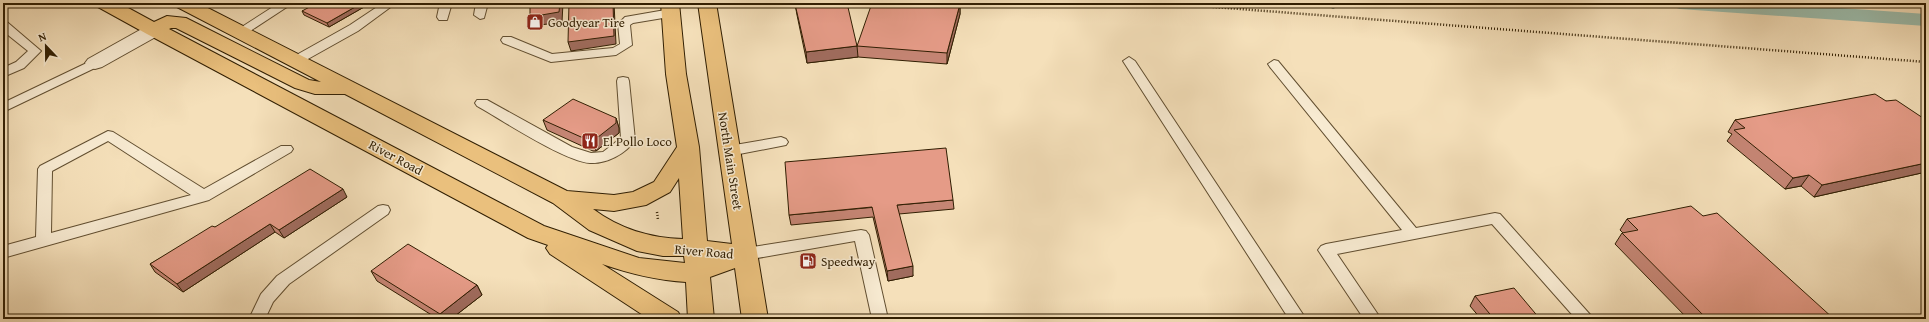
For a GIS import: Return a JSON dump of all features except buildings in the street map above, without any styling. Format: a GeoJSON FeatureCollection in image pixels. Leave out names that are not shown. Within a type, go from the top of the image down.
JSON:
{"type":"FeatureCollection","features":[{"type":"Feature","properties":{"kind":"main road","name":"River Road"},"geometry":{"type":"LineString","coordinates":[[105,3],[536,232],[637,267],[660,271],[696,273],[746,254]]}},
{"type":"Feature","properties":{"kind":"main road","name":"River Road"},"geometry":{"type":"LineString","coordinates":[[184,3],[561,198],[597,224],[637,242],[663,248],[695,248],[746,254]]}},
{"type":"Feature","properties":{"kind":"main road","name":"North Main Street"},"geometry":{"type":"LineString","coordinates":[[707,3],[755,319]]}},
{"type":"Feature","properties":{"kind":"main road"},"geometry":{"type":"LineString","coordinates":[[670,8],[676,74],[688,147],[696,273],[701,319]]}},
{"type":"Feature","properties":{"kind":"main road"},"geometry":{"type":"LineString","coordinates":[[154,30],[167,22],[179,22],[302,84],[315,88],[349,89]]}},
{"type":"Feature","properties":{"kind":"main road"},"geometry":{"type":"LineString","coordinates":[[561,198],[614,203],[638,199],[662,187],[688,147]]}},
{"type":"Feature","properties":{"kind":"main road"},"geometry":{"type":"LineString","coordinates":[[536,232],[572,258],[669,319]]}},
{"type":"Feature","properties":{"kind":"street"},"geometry":{"type":"LineString","coordinates":[[94,62],[154,30]]}},
{"type":"Feature","properties":{"kind":"lane"},"geometry":{"type":"LineString","coordinates":[[240,32],[287,3]]}},
{"type":"Feature","properties":{"kind":"lane"},"geometry":{"type":"LineString","coordinates":[[295,61],[354,28],[386,6],[385,3]]}},
{"type":"Feature","properties":{"kind":"lane"},"geometry":{"type":"LineString","coordinates":[[443,17],[446,3]]}},
{"type":"Feature","properties":{"kind":"lane"},"geometry":{"type":"LineString","coordinates":[[480,15],[482,3]]}},
{"type":"Feature","properties":{"kind":"lane"},"geometry":{"type":"LineString","coordinates":[[507,40],[551,58],[616,51],[626,45],[624,24],[629,20],[670,8]]}},
{"type":"Feature","properties":{"kind":"lane"},"geometry":{"type":"LineString","coordinates":[[3,25],[35,51],[20,65],[3,73]]}},
{"type":"Feature","properties":{"kind":"lane"},"geometry":{"type":"LineString","coordinates":[[1129,61],[1298,319]]}},
{"type":"Feature","properties":{"kind":"lane"},"geometry":{"type":"LineString","coordinates":[[3,108],[94,62]]}},
{"type":"Feature","properties":{"kind":"lane"},"geometry":{"type":"LineString","coordinates":[[1274,64],[1412,234]]}},
{"type":"Feature","properties":{"kind":"lane"},"geometry":{"type":"LineString","coordinates":[[482,104],[567,150],[590,158],[607,156],[628,140],[623,81]]}},
{"type":"Feature","properties":{"kind":"lane"},"geometry":{"type":"LineString","coordinates":[[43,241],[45,169],[108,135],[204,196]]}},
{"type":"Feature","properties":{"kind":"lane"},"geometry":{"type":"LineString","coordinates":[[730,151],[781,142]]}},
{"type":"Feature","properties":{"kind":"lane"},"geometry":{"type":"LineString","coordinates":[[3,252],[204,196],[286,149]]}},
{"type":"Feature","properties":{"kind":"lane"},"geometry":{"type":"LineString","coordinates":[[258,319],[267,298],[283,280],[383,210]]}},
{"type":"Feature","properties":{"kind":"lane"},"geometry":{"type":"LineString","coordinates":[[1373,319],[1326,250],[1495,218],[1586,319]]}},
{"type":"Feature","properties":{"kind":"lane"},"geometry":{"type":"LineString","coordinates":[[746,254],[861,235],[880,318],[875,319]]}},
{"type":"Feature","properties":{"kind":"path"},"geometry":{"type":"LineString","coordinates":[[1162,3],[1663,40],[1926,62]]}},
{"type":"Feature","properties":{"kind":"waterway"},"geometry":{"type":"LineString","coordinates":[[1680,3],[1926,20]]}},
{"type":"Feature","properties":{"kind":"place","name":"Goodyear Tire"},"geometry":{"type":"Point","coordinates":[535,22]}},
{"type":"Feature","properties":{"kind":"place","name":"El Pollo Loco"},"geometry":{"type":"Point","coordinates":[590,141]}},
{"type":"Feature","properties":{"kind":"place","name":"Speedway"},"geometry":{"type":"Point","coordinates":[808,261]}}]}
